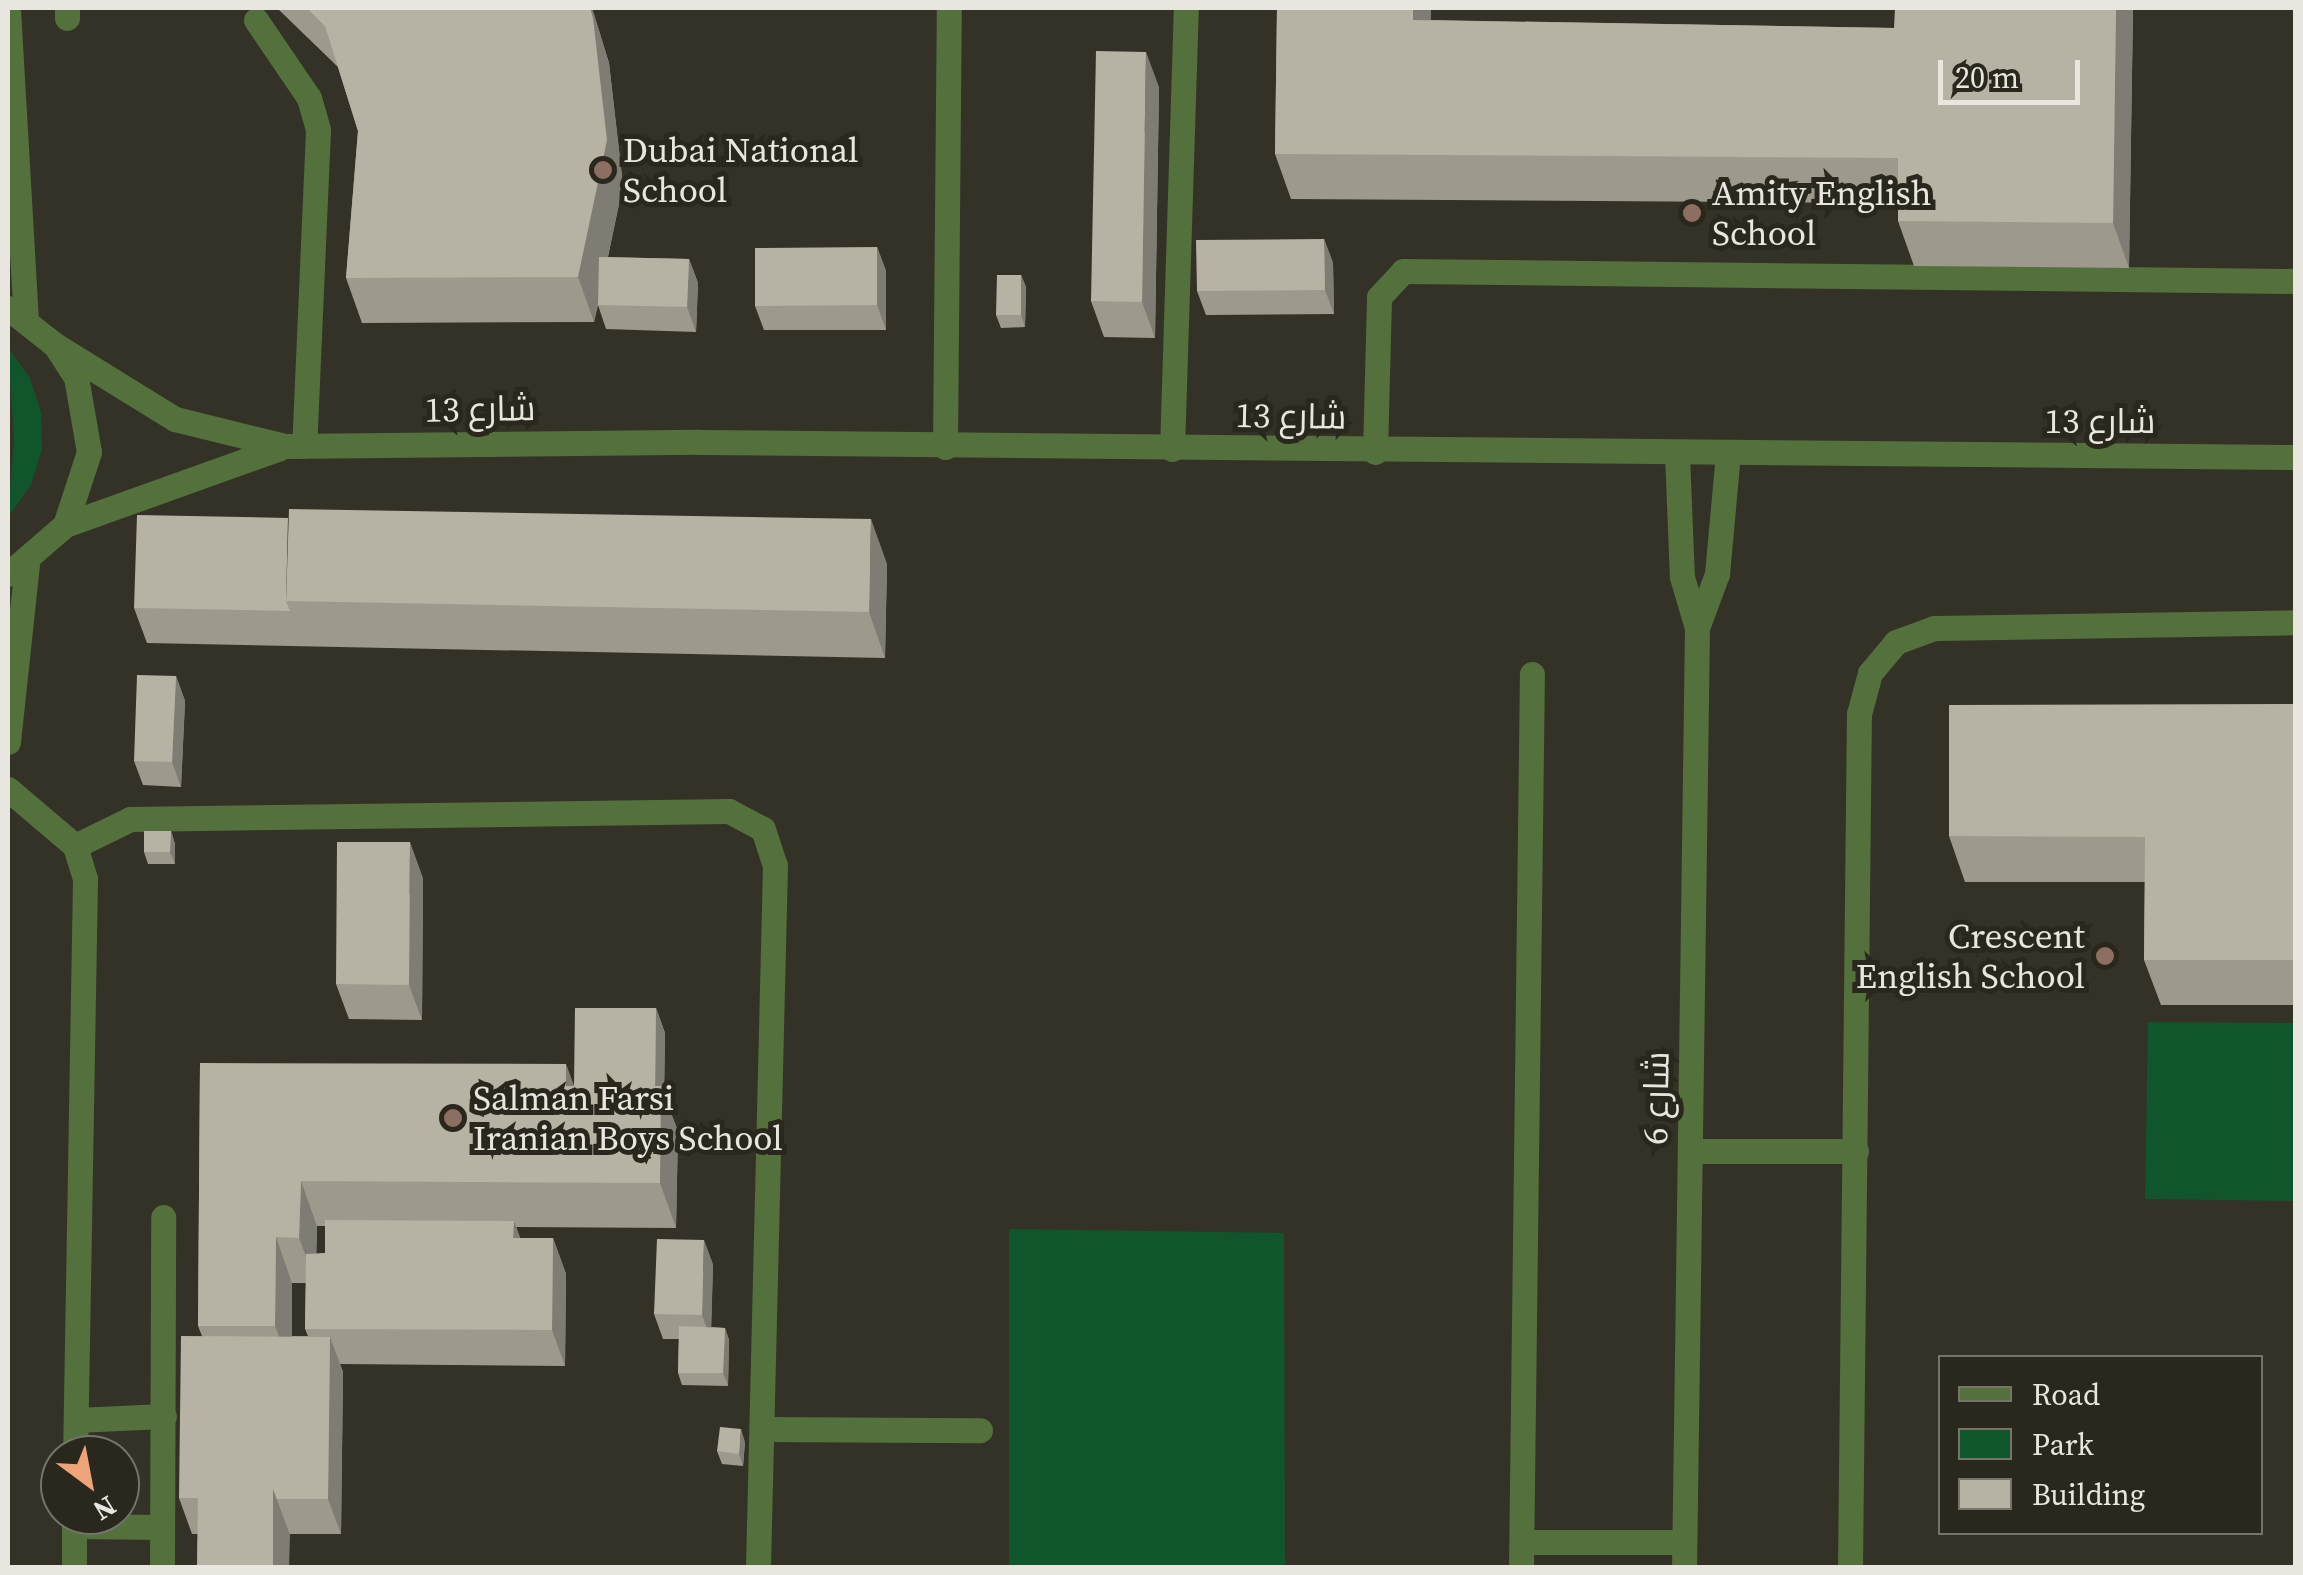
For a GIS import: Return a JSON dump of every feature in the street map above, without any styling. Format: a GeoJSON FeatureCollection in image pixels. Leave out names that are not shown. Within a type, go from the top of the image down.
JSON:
{"type":"FeatureCollection","features":[{"type":"Feature","properties":{"kind":"street"},"geometry":{"type":"LineString","coordinates":[[1172,449],[1186,8]]}},
{"type":"Feature","properties":{"kind":"street"},"geometry":{"type":"LineString","coordinates":[[8,9],[17,313],[55,345],[76,377],[87,414],[85,471],[64,526],[17,568],[8,742]]}},
{"type":"Feature","properties":{"kind":"street"},"geometry":{"type":"LineString","coordinates":[[945,446],[949,10]]}},
{"type":"Feature","properties":{"kind":"street"},"geometry":{"type":"LineString","coordinates":[[256,20],[310,98],[318,130],[295,446]]}},
{"type":"Feature","properties":{"kind":"street"},"geometry":{"type":"LineString","coordinates":[[1375,452],[1378,296],[1403,271],[2296,281]]}},
{"type":"Feature","properties":{"kind":"street","name":"شارع 13"},"geometry":{"type":"LineString","coordinates":[[55,345],[175,419],[295,446],[945,446],[2296,458]]}},
{"type":"Feature","properties":{"kind":"street","name":"شارع 13"},"geometry":{"type":"LineString","coordinates":[[64,526],[295,446]]}},
{"type":"Feature","properties":{"kind":"street","name":"شارع 6"},"geometry":{"type":"LineString","coordinates":[[1677,454],[1682,577],[1697,628],[1684,1555]]}},
{"type":"Feature","properties":{"kind":"street","name":"شارع 6"},"geometry":{"type":"LineString","coordinates":[[1697,628],[1717,574],[1728,454]]}},
{"type":"Feature","properties":{"kind":"street"},"geometry":{"type":"LineString","coordinates":[[1850,1568],[1860,714],[1881,656],[1905,637],[1934,628],[2296,622]]}},
{"type":"Feature","properties":{"kind":"street"},"geometry":{"type":"LineString","coordinates":[[1532,674],[1521,1554],[1684,1555]]}},
{"type":"Feature","properties":{"kind":"street"},"geometry":{"type":"LineString","coordinates":[[8,790],[76,846],[85,880],[76,1435]]}},
{"type":"Feature","properties":{"kind":"street"},"geometry":{"type":"LineString","coordinates":[[76,846],[130,819],[729,811],[763,829],[775,864],[758,1568]]}},
{"type":"Feature","properties":{"kind":"street"},"geometry":{"type":"LineString","coordinates":[[1690,1151],[1856,1151]]}},
{"type":"Feature","properties":{"kind":"street"},"geometry":{"type":"LineString","coordinates":[[162,1218],[162,1568]]}},
{"type":"Feature","properties":{"kind":"street"},"geometry":{"type":"LineString","coordinates":[[76,1420],[164,1416]]}},
{"type":"Feature","properties":{"kind":"street"},"geometry":{"type":"LineString","coordinates":[[762,1429],[980,1430]]}},
{"type":"Feature","properties":{"kind":"street"},"geometry":{"type":"LineString","coordinates":[[140,1525],[162,1527]]}},
{"type":"Feature","properties":{"kind":"street"},"geometry":{"type":"LineString","coordinates":[[74,1535],[74,1568]]}},
{"type":"Feature","properties":{"kind":"green space"},"geometry":{"type":"Polygon","coordinates":[[[8,348],[30,378],[41,412],[42,449],[31,485],[8,517],[14,439],[8,348]]]}},
{"type":"Feature","properties":{"kind":"green space"},"geometry":{"type":"Polygon","coordinates":[[[2148,1022],[2295,1023],[2295,1201],[2145,1199],[2148,1022]]]}},
{"type":"Feature","properties":{"kind":"green space"},"geometry":{"type":"Polygon","coordinates":[[[1009,1229],[1284,1233],[1285,1567],[1009,1567],[1009,1229]]]}},
{"type":"Feature","properties":{"kind":"building"},"geometry":{"type":"Polygon","coordinates":[[[307,8],[590,8],[607,140],[578,277],[346,278],[358,131],[325,26],[307,8]]]}},
{"type":"Feature","properties":{"kind":"building"},"geometry":{"type":"Polygon","coordinates":[[[1277,8],[1413,8],[1413,20],[1894,28],[1895,8],[2116,8],[2113,223],[1898,221],[1898,158],[1275,154],[1277,8]]]}},
{"type":"Feature","properties":{"kind":"building"},"geometry":{"type":"Polygon","coordinates":[[[1096,51],[1146,52],[1142,302],[1091,301],[1096,51]]]}},
{"type":"Feature","properties":{"kind":"building"},"geometry":{"type":"Polygon","coordinates":[[[1324,239],[1325,290],[1197,291],[1196,240],[1324,239]]]}},
{"type":"Feature","properties":{"kind":"building"},"geometry":{"type":"Polygon","coordinates":[[[877,247],[877,305],[755,306],[755,248],[877,247]]]}},
{"type":"Feature","properties":{"kind":"building"},"geometry":{"type":"Polygon","coordinates":[[[599,257],[689,259],[687,307],[598,305],[599,257]]]}},
{"type":"Feature","properties":{"kind":"building"},"geometry":{"type":"Polygon","coordinates":[[[997,275],[1021,275],[1021,315],[996,315],[997,275]]]}},
{"type":"Feature","properties":{"kind":"building"},"geometry":{"type":"Polygon","coordinates":[[[289,509],[871,519],[869,612],[286,601],[289,509]]]}},
{"type":"Feature","properties":{"kind":"building"},"geometry":{"type":"Polygon","coordinates":[[[137,515],[288,518],[286,601],[290,611],[134,608],[137,515]]]}},
{"type":"Feature","properties":{"kind":"building"},"geometry":{"type":"Polygon","coordinates":[[[137,675],[176,676],[172,762],[134,761],[137,675]]]}},
{"type":"Feature","properties":{"kind":"building"},"geometry":{"type":"Polygon","coordinates":[[[2296,704],[2296,960],[2144,960],[2145,837],[1949,836],[1949,705],[2296,704]]]}},
{"type":"Feature","properties":{"kind":"building"},"geometry":{"type":"Polygon","coordinates":[[[144,831],[171,831],[170,852],[144,852],[144,831]]]}},
{"type":"Feature","properties":{"kind":"building"},"geometry":{"type":"Polygon","coordinates":[[[337,842],[410,842],[409,985],[336,984],[337,842]]]}},
{"type":"Feature","properties":{"kind":"building"},"geometry":{"type":"Polygon","coordinates":[[[575,1008],[656,1008],[655,1086],[574,1086],[575,1008]]]}},
{"type":"Feature","properties":{"kind":"building"},"geometry":{"type":"Polygon","coordinates":[[[200,1063],[566,1064],[566,1086],[661,1086],[660,1183],[301,1181],[299,1238],[276,1237],[275,1326],[198,1326],[200,1063]]]}},
{"type":"Feature","properties":{"kind":"building"},"geometry":{"type":"Polygon","coordinates":[[[325,1220],[514,1221],[513,1238],[553,1238],[552,1330],[305,1329],[306,1254],[325,1253],[325,1220]]]}},
{"type":"Feature","properties":{"kind":"building"},"geometry":{"type":"Polygon","coordinates":[[[657,1239],[704,1240],[702,1315],[654,1314],[657,1239]]]}},
{"type":"Feature","properties":{"kind":"building"},"geometry":{"type":"Polygon","coordinates":[[[679,1326],[725,1328],[723,1373],[678,1373],[679,1326]]]}},
{"type":"Feature","properties":{"kind":"building"},"geometry":{"type":"Polygon","coordinates":[[[181,1336],[330,1337],[328,1499],[277,1499],[273,1489],[198,1489],[198,1498],[179,1498],[181,1336]]]}},
{"type":"Feature","properties":{"kind":"building"},"geometry":{"type":"Polygon","coordinates":[[[720,1427],[741,1429],[739,1454],[717,1451],[720,1427]]]}},
{"type":"Feature","properties":{"kind":"building"},"geometry":{"type":"Polygon","coordinates":[[[198,1489],[273,1489],[273,1568],[197,1568],[198,1489]]]}},
{"type":"Feature","properties":{"kind":"place","name":"Dubai National School"},"geometry":{"type":"Point","coordinates":[603,170]}},
{"type":"Feature","properties":{"kind":"place","name":"Amity English School"},"geometry":{"type":"Point","coordinates":[1692,213]}},
{"type":"Feature","properties":{"kind":"place","name":"Crescent English School"},"geometry":{"type":"Point","coordinates":[2105,956]}},
{"type":"Feature","properties":{"kind":"place","name":"Salman Farsi Iranian Boys School"},"geometry":{"type":"Point","coordinates":[453,1118]}}]}
